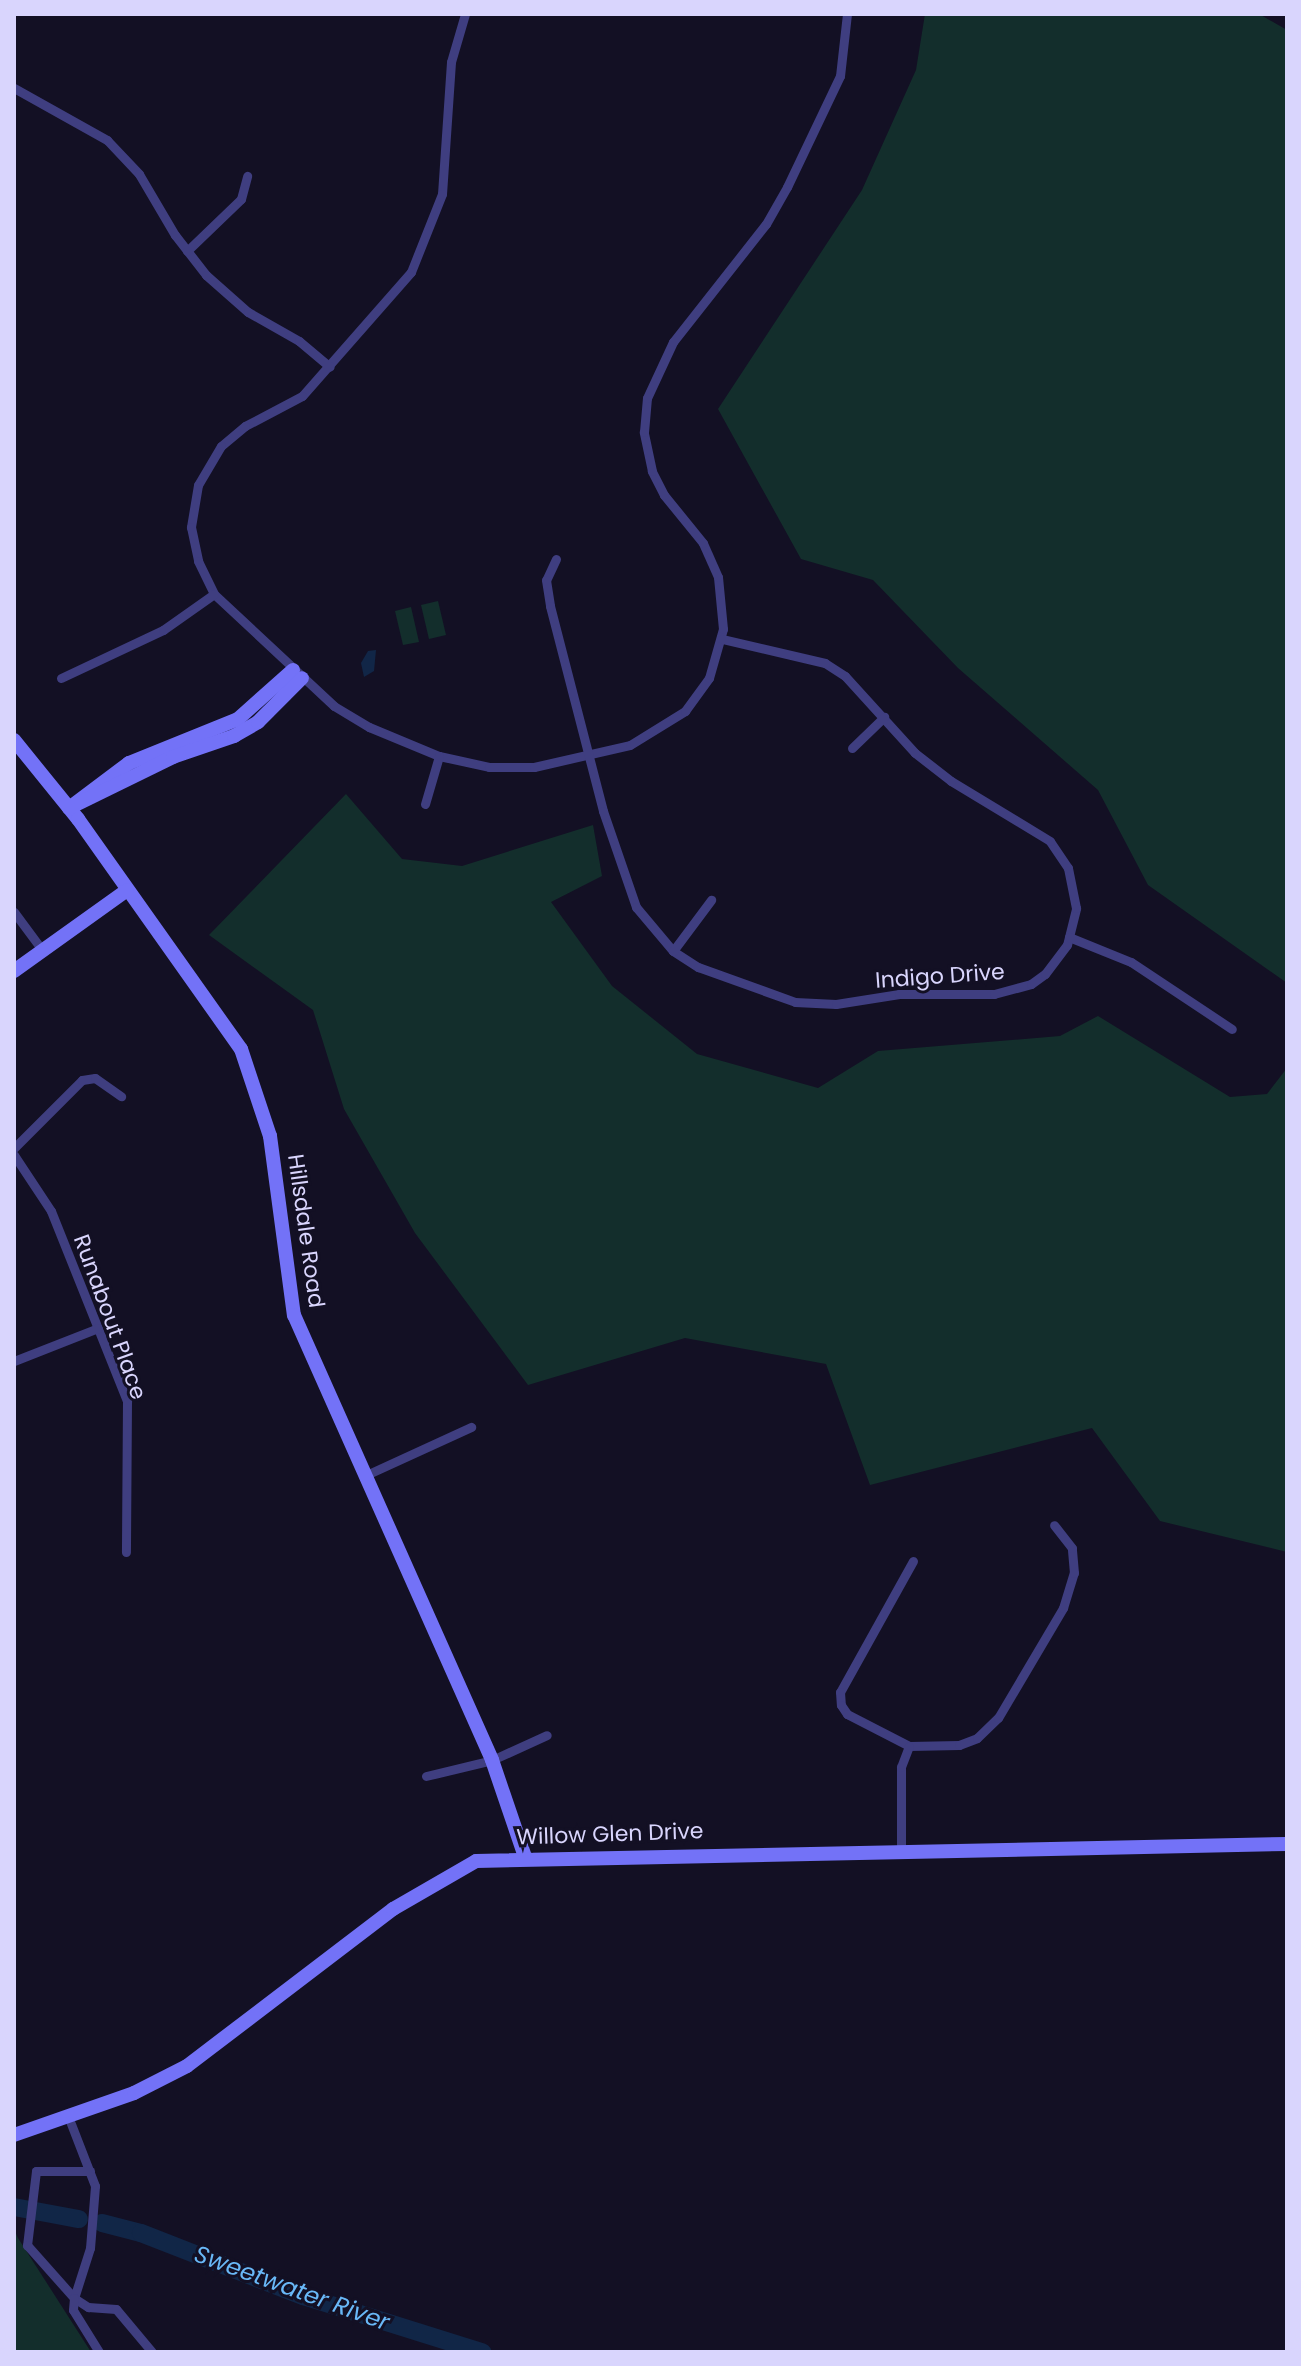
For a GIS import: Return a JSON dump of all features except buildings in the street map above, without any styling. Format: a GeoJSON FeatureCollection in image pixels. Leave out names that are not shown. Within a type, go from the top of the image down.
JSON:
{"type":"FeatureCollection","features":[{"type":"Feature","properties":{"kind":"main road"},"geometry":{"type":"LineString","coordinates":[[69,808],[129,763],[238,719],[298,674]]}},
{"type":"Feature","properties":{"kind":"main road","name":"Hillsdale Road"},"geometry":{"type":"LineString","coordinates":[[14,740],[69,808],[224,1021],[256,1084],[270,1136],[294,1315],[492,1760],[525,1857]]}},
{"type":"Feature","properties":{"kind":"main road"},"geometry":{"type":"LineString","coordinates":[[14,971],[127,890]]}},
{"type":"Feature","properties":{"kind":"main road","name":"Willow Glen Drive"},"geometry":{"type":"LineString","coordinates":[[14,2135],[134,2093],[187,2066],[393,1909],[462,1866],[525,1857],[901,1848],[1287,1844]]}},
{"type":"Feature","properties":{"kind":"street"},"geometry":{"type":"LineString","coordinates":[[465,14],[451,62],[447,160],[433,223],[396,294],[330,367],[302,396],[228,439],[202,475],[192,505],[192,539],[214,594],[298,674],[369,727],[439,756],[489,767],[534,767],[630,745],[685,711],[704,687],[722,639],[723,602],[714,565],[697,533],[664,495],[648,458],[647,398],[673,342],[766,224],[787,187],[840,76],[847,14]]}},
{"type":"Feature","properties":{"kind":"street"},"geometry":{"type":"LineString","coordinates":[[14,88],[76,119],[118,150],[148,187],[187,251],[233,300],[330,367]]}},
{"type":"Feature","properties":{"kind":"street"},"geometry":{"type":"LineString","coordinates":[[187,251],[241,199],[247,176]]}},
{"type":"Feature","properties":{"kind":"street","name":"Indigo Drive"},"geometry":{"type":"LineString","coordinates":[[556,559],[546,580],[550,606],[587,753],[631,896],[647,925],[673,951],[773,997],[836,1004],[899,994],[1006,993],[1045,974],[1069,937],[1076,898],[1057,849],[1032,828],[951,781],[845,676],[825,663],[722,639]]}},
{"type":"Feature","properties":{"kind":"street"},"geometry":{"type":"LineString","coordinates":[[61,678],[163,630],[214,594]]}},
{"type":"Feature","properties":{"kind":"street"},"geometry":{"type":"LineString","coordinates":[[852,748],[884,717]]}},
{"type":"Feature","properties":{"kind":"street"},"geometry":{"type":"LineString","coordinates":[[425,804],[439,756]]}},
{"type":"Feature","properties":{"kind":"street"},"geometry":{"type":"LineString","coordinates":[[673,951],[711,900]]}},
{"type":"Feature","properties":{"kind":"street"},"geometry":{"type":"LineString","coordinates":[[14,912],[43,951]]}},
{"type":"Feature","properties":{"kind":"street"},"geometry":{"type":"LineString","coordinates":[[1069,937],[1131,962],[1232,1029]]}},
{"type":"Feature","properties":{"kind":"street"},"geometry":{"type":"LineString","coordinates":[[14,1148],[82,1080],[95,1078],[121,1096]]}},
{"type":"Feature","properties":{"kind":"street","name":"Runabout Place"},"geometry":{"type":"LineString","coordinates":[[14,1155],[51,1211],[127,1401],[126,1552]]}},
{"type":"Feature","properties":{"kind":"street"},"geometry":{"type":"LineString","coordinates":[[14,1361],[98,1328]]}},
{"type":"Feature","properties":{"kind":"street"},"geometry":{"type":"LineString","coordinates":[[364,1476],[471,1427]]}},
{"type":"Feature","properties":{"kind":"street"},"geometry":{"type":"LineString","coordinates":[[913,1561],[840,1692],[847,1714],[909,1746],[968,1742],[992,1726],[1007,1707],[1063,1608],[1073,1581],[1072,1548],[1054,1525]]}},
{"type":"Feature","properties":{"kind":"street"},"geometry":{"type":"LineString","coordinates":[[426,1776],[492,1760],[547,1735]]}},
{"type":"Feature","properties":{"kind":"street"},"geometry":{"type":"LineString","coordinates":[[901,1848],[901,1767],[909,1746]]}},
{"type":"Feature","properties":{"kind":"street"},"geometry":{"type":"LineString","coordinates":[[68,2116],[95,2186],[90,2248],[73,2310],[99,2352]]}},
{"type":"Feature","properties":{"kind":"street"},"geometry":{"type":"LineString","coordinates":[[90,2171],[36,2171],[30,2187],[27,2245],[61,2290],[88,2307],[116,2309],[152,2352]]}},
{"type":"Feature","properties":{"kind":"green space"},"geometry":{"type":"Polygon","coordinates":[[[925,14],[1259,14],[1287,30],[1287,983],[1148,885],[1098,790],[958,668],[873,580],[801,559],[718,409],[862,190],[916,70],[925,14]]]}},
{"type":"Feature","properties":{"kind":"green space"},"geometry":{"type":"Polygon","coordinates":[[[438,601],[446,635],[429,639],[421,605],[438,601]]]}},
{"type":"Feature","properties":{"kind":"green space"},"geometry":{"type":"Polygon","coordinates":[[[411,607],[419,642],[403,645],[395,611],[411,607]]]}},
{"type":"Feature","properties":{"kind":"green space"},"geometry":{"type":"Polygon","coordinates":[[[346,794],[402,859],[462,866],[593,825],[602,876],[551,902],[612,986],[697,1054],[818,1088],[878,1051],[1060,1036],[1098,1016],[1230,1097],[1267,1094],[1287,1068],[1287,1552],[1160,1521],[1092,1428],[870,1485],[826,1364],[685,1338],[528,1385],[415,1233],[344,1109],[313,1010],[209,935],[346,794]]]}},
{"type":"Feature","properties":{"kind":"green space"},"geometry":{"type":"Polygon","coordinates":[[[14,2229],[18,2238],[91,2352],[14,2352],[14,2229]]]}},
{"type":"Feature","properties":{"kind":"water"},"geometry":{"type":"Polygon","coordinates":[[[376,650],[374,671],[364,677],[361,663],[368,651],[376,650]]]}},
{"type":"Feature","properties":{"kind":"waterway","name":"Sweetwater River"},"geometry":{"type":"LineString","coordinates":[[14,2207],[79,2219]]}},
{"type":"Feature","properties":{"kind":"waterway","name":"Sweetwater River"},"geometry":{"type":"LineString","coordinates":[[102,2223],[141,2233],[303,2296],[482,2352]]}}]}
